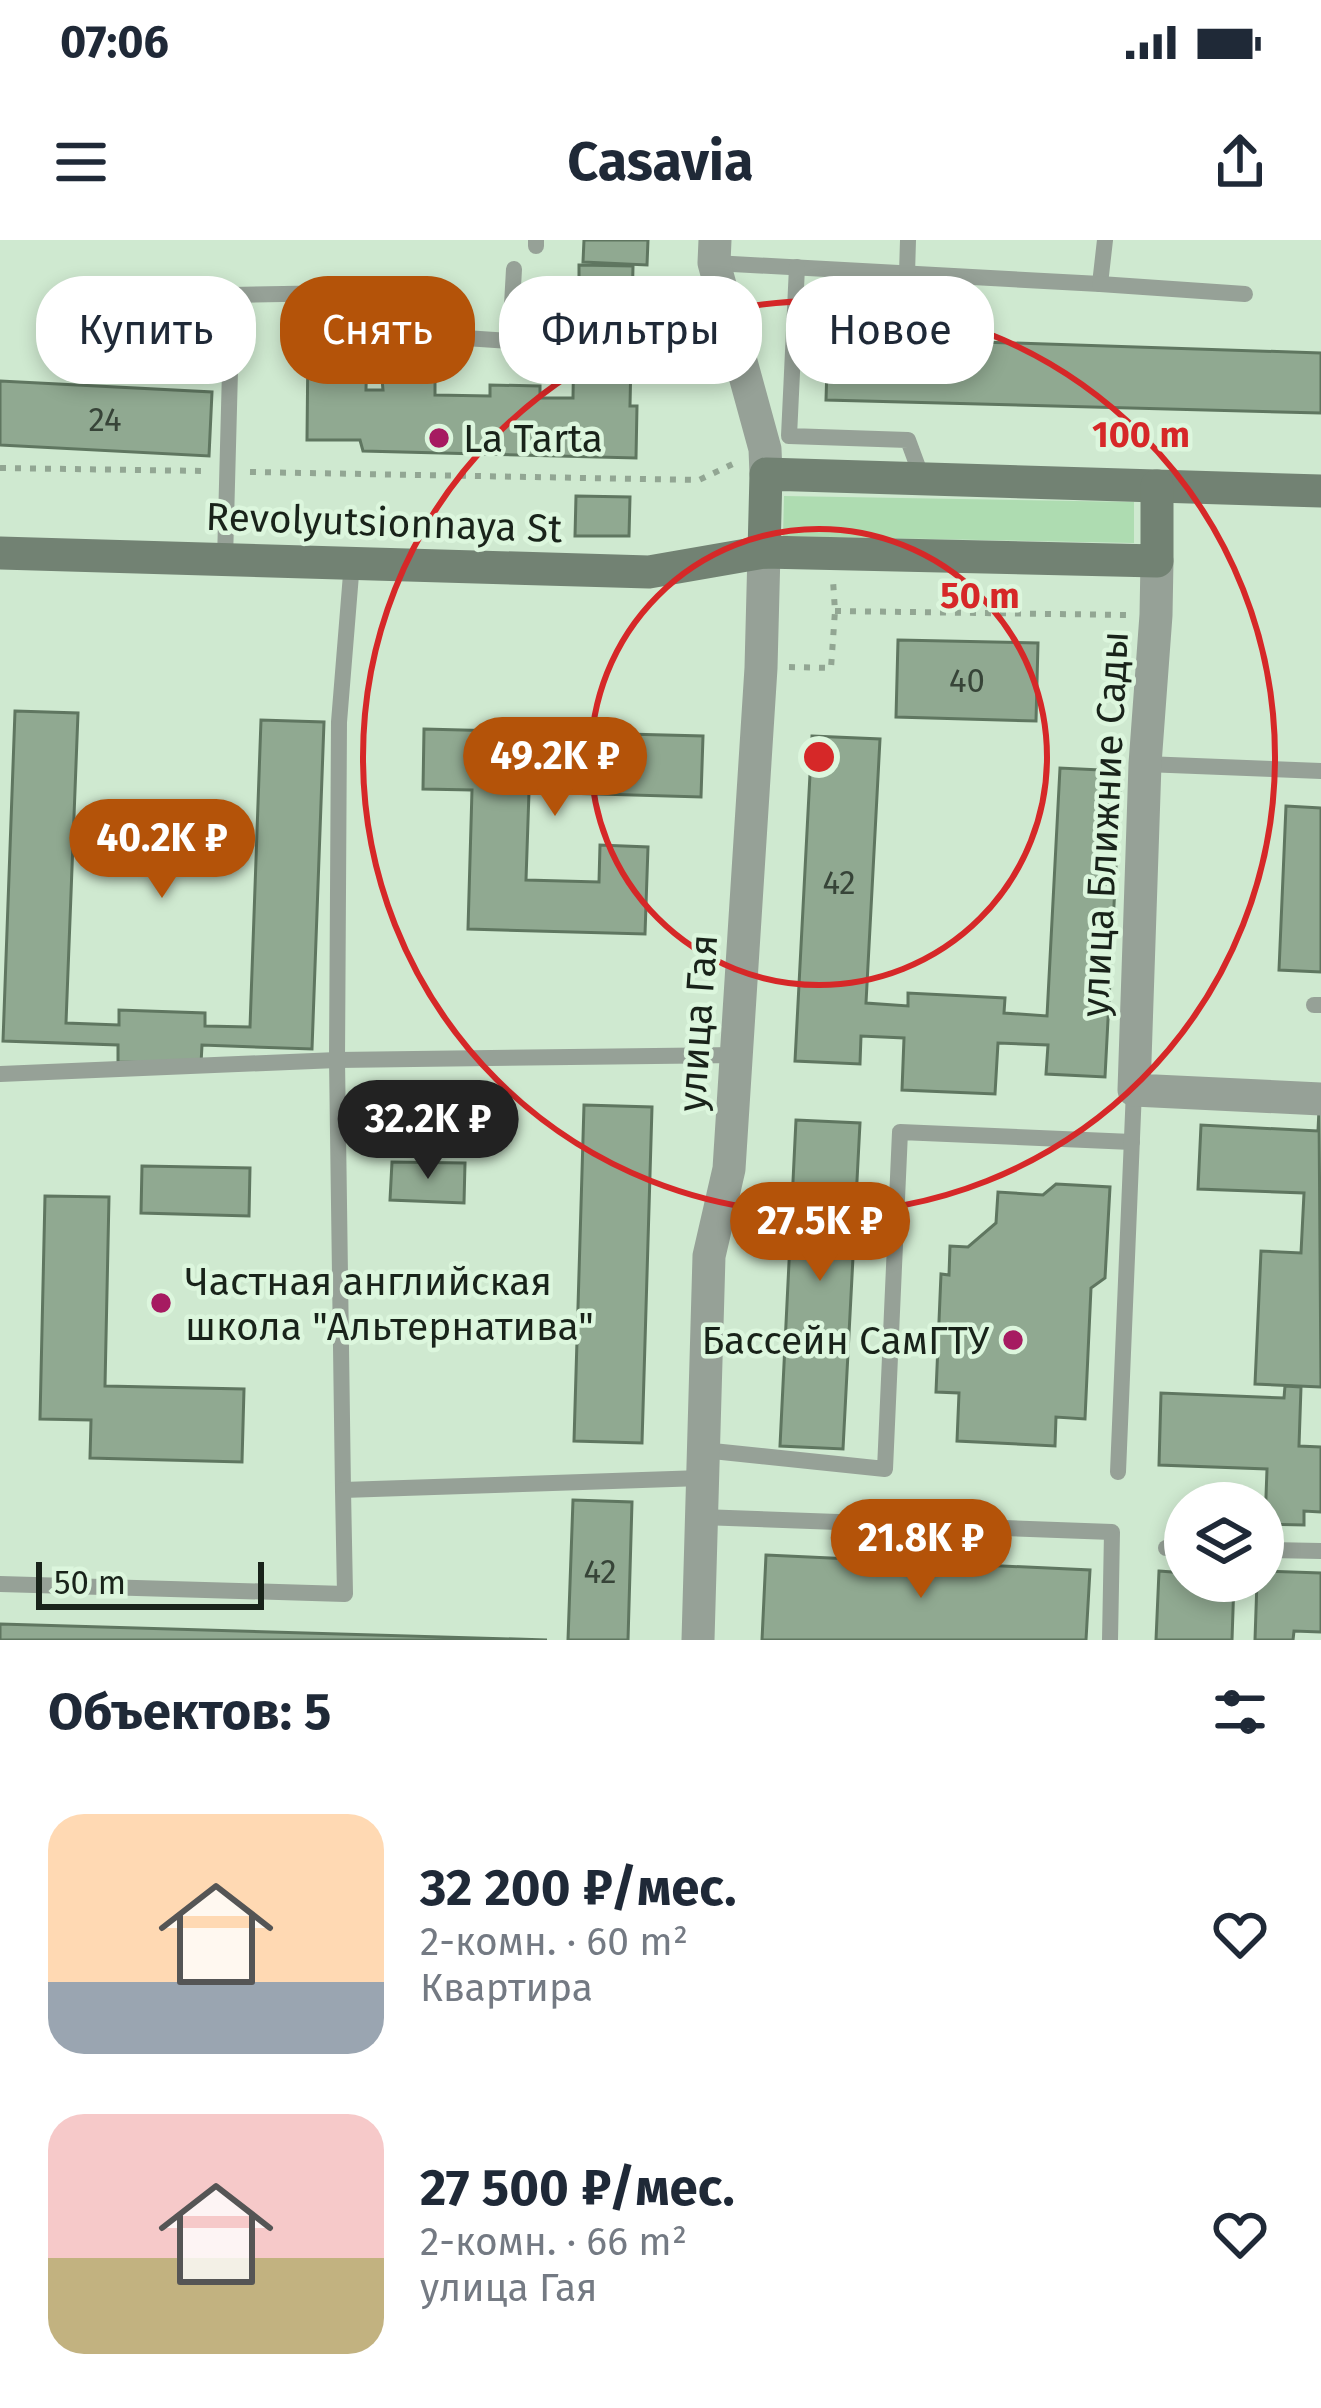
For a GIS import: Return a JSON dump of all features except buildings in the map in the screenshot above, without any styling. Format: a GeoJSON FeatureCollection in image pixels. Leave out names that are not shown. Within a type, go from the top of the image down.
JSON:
{"type":"FeatureCollection","features":[{"type":"Feature","properties":{"kind":"main road"},"geometry":{"type":"LineString","coordinates":[[764,552],[766,462],[922,478],[1321,491]]}},
{"type":"Feature","properties":{"kind":"main road"},"geometry":{"type":"LineString","coordinates":[[1156,486],[1156,561]]}},
{"type":"Feature","properties":{"kind":"main road","name":"Revolyutsionnaya St"},"geometry":{"type":"LineString","coordinates":[[0,553],[649,572],[764,552],[1156,561]]}},
{"type":"Feature","properties":{"kind":"street"},"geometry":{"type":"LineString","coordinates":[[714,251],[766,462]]}},
{"type":"Feature","properties":{"kind":"street","name":"улица Гая"},"geometry":{"type":"LineString","coordinates":[[698,1640],[709,1256],[729,1169],[738,1055],[764,552]]}},
{"type":"Feature","properties":{"kind":"street","name":"улица Ближние Сады"},"geometry":{"type":"LineString","coordinates":[[1134,1090],[1156,561]]}},
{"type":"Feature","properties":{"kind":"street"},"geometry":{"type":"LineString","coordinates":[[1134,1090],[1321,1099]]}},
{"type":"Feature","properties":{"kind":"lane"},"geometry":{"type":"LineString","coordinates":[[907,274],[908,240]]}},
{"type":"Feature","properties":{"kind":"lane"},"geometry":{"type":"LineString","coordinates":[[1100,284],[1105,240]]}},
{"type":"Feature","properties":{"kind":"lane"},"geometry":{"type":"LineString","coordinates":[[714,251],[796,268],[1245,294]]}},
{"type":"Feature","properties":{"kind":"lane"},"geometry":{"type":"LineString","coordinates":[[225,560],[232,295],[341,293],[391,333],[510,341],[514,268]]}},
{"type":"Feature","properties":{"kind":"lane"},"geometry":{"type":"LineString","coordinates":[[796,268],[789,436],[908,440],[922,478]]}},
{"type":"Feature","properties":{"kind":"lane"},"geometry":{"type":"LineString","coordinates":[[0,1584],[345,1594],[337,1060],[339,722],[352,562]]}},
{"type":"Feature","properties":{"kind":"lane"},"geometry":{"type":"LineString","coordinates":[[1145,764],[1321,771]]}},
{"type":"Feature","properties":{"kind":"lane"},"geometry":{"type":"LineString","coordinates":[[0,1074],[337,1060],[738,1055]]}},
{"type":"Feature","properties":{"kind":"lane"},"geometry":{"type":"LineString","coordinates":[[1118,1472],[1134,1090]]}},
{"type":"Feature","properties":{"kind":"lane"},"geometry":{"type":"LineString","coordinates":[[344,1490],[703,1464],[885,1469],[900,1132],[1132,1142]]}},
{"type":"Feature","properties":{"kind":"lane"},"geometry":{"type":"LineString","coordinates":[[701,1517],[1112,1532],[1110,1640]]}},
{"type":"Feature","properties":{"kind":"lane"},"geometry":{"type":"LineString","coordinates":[[1284,1551],[1321,1552]]}},
{"type":"Feature","properties":{"kind":"path"},"geometry":{"type":"LineString","coordinates":[[0,468],[699,479],[766,462]]}},
{"type":"Feature","properties":{"kind":"green space"},"geometry":{"type":"Polygon","coordinates":[[[784,496],[1134,502],[1134,543],[783,536],[784,496]]]}},
{"type":"Feature","properties":{"kind":"place","name":"La Tarta"},"geometry":{"type":"Point","coordinates":[439,438]}},
{"type":"Feature","properties":{"kind":"place","name":"Частная английская школа \"Альтернатива\""},"geometry":{"type":"Point","coordinates":[161,1303]}},
{"type":"Feature","properties":{"kind":"place","name":"Бассейн СамГТУ"},"geometry":{"type":"Point","coordinates":[1013,1340]}}]}
